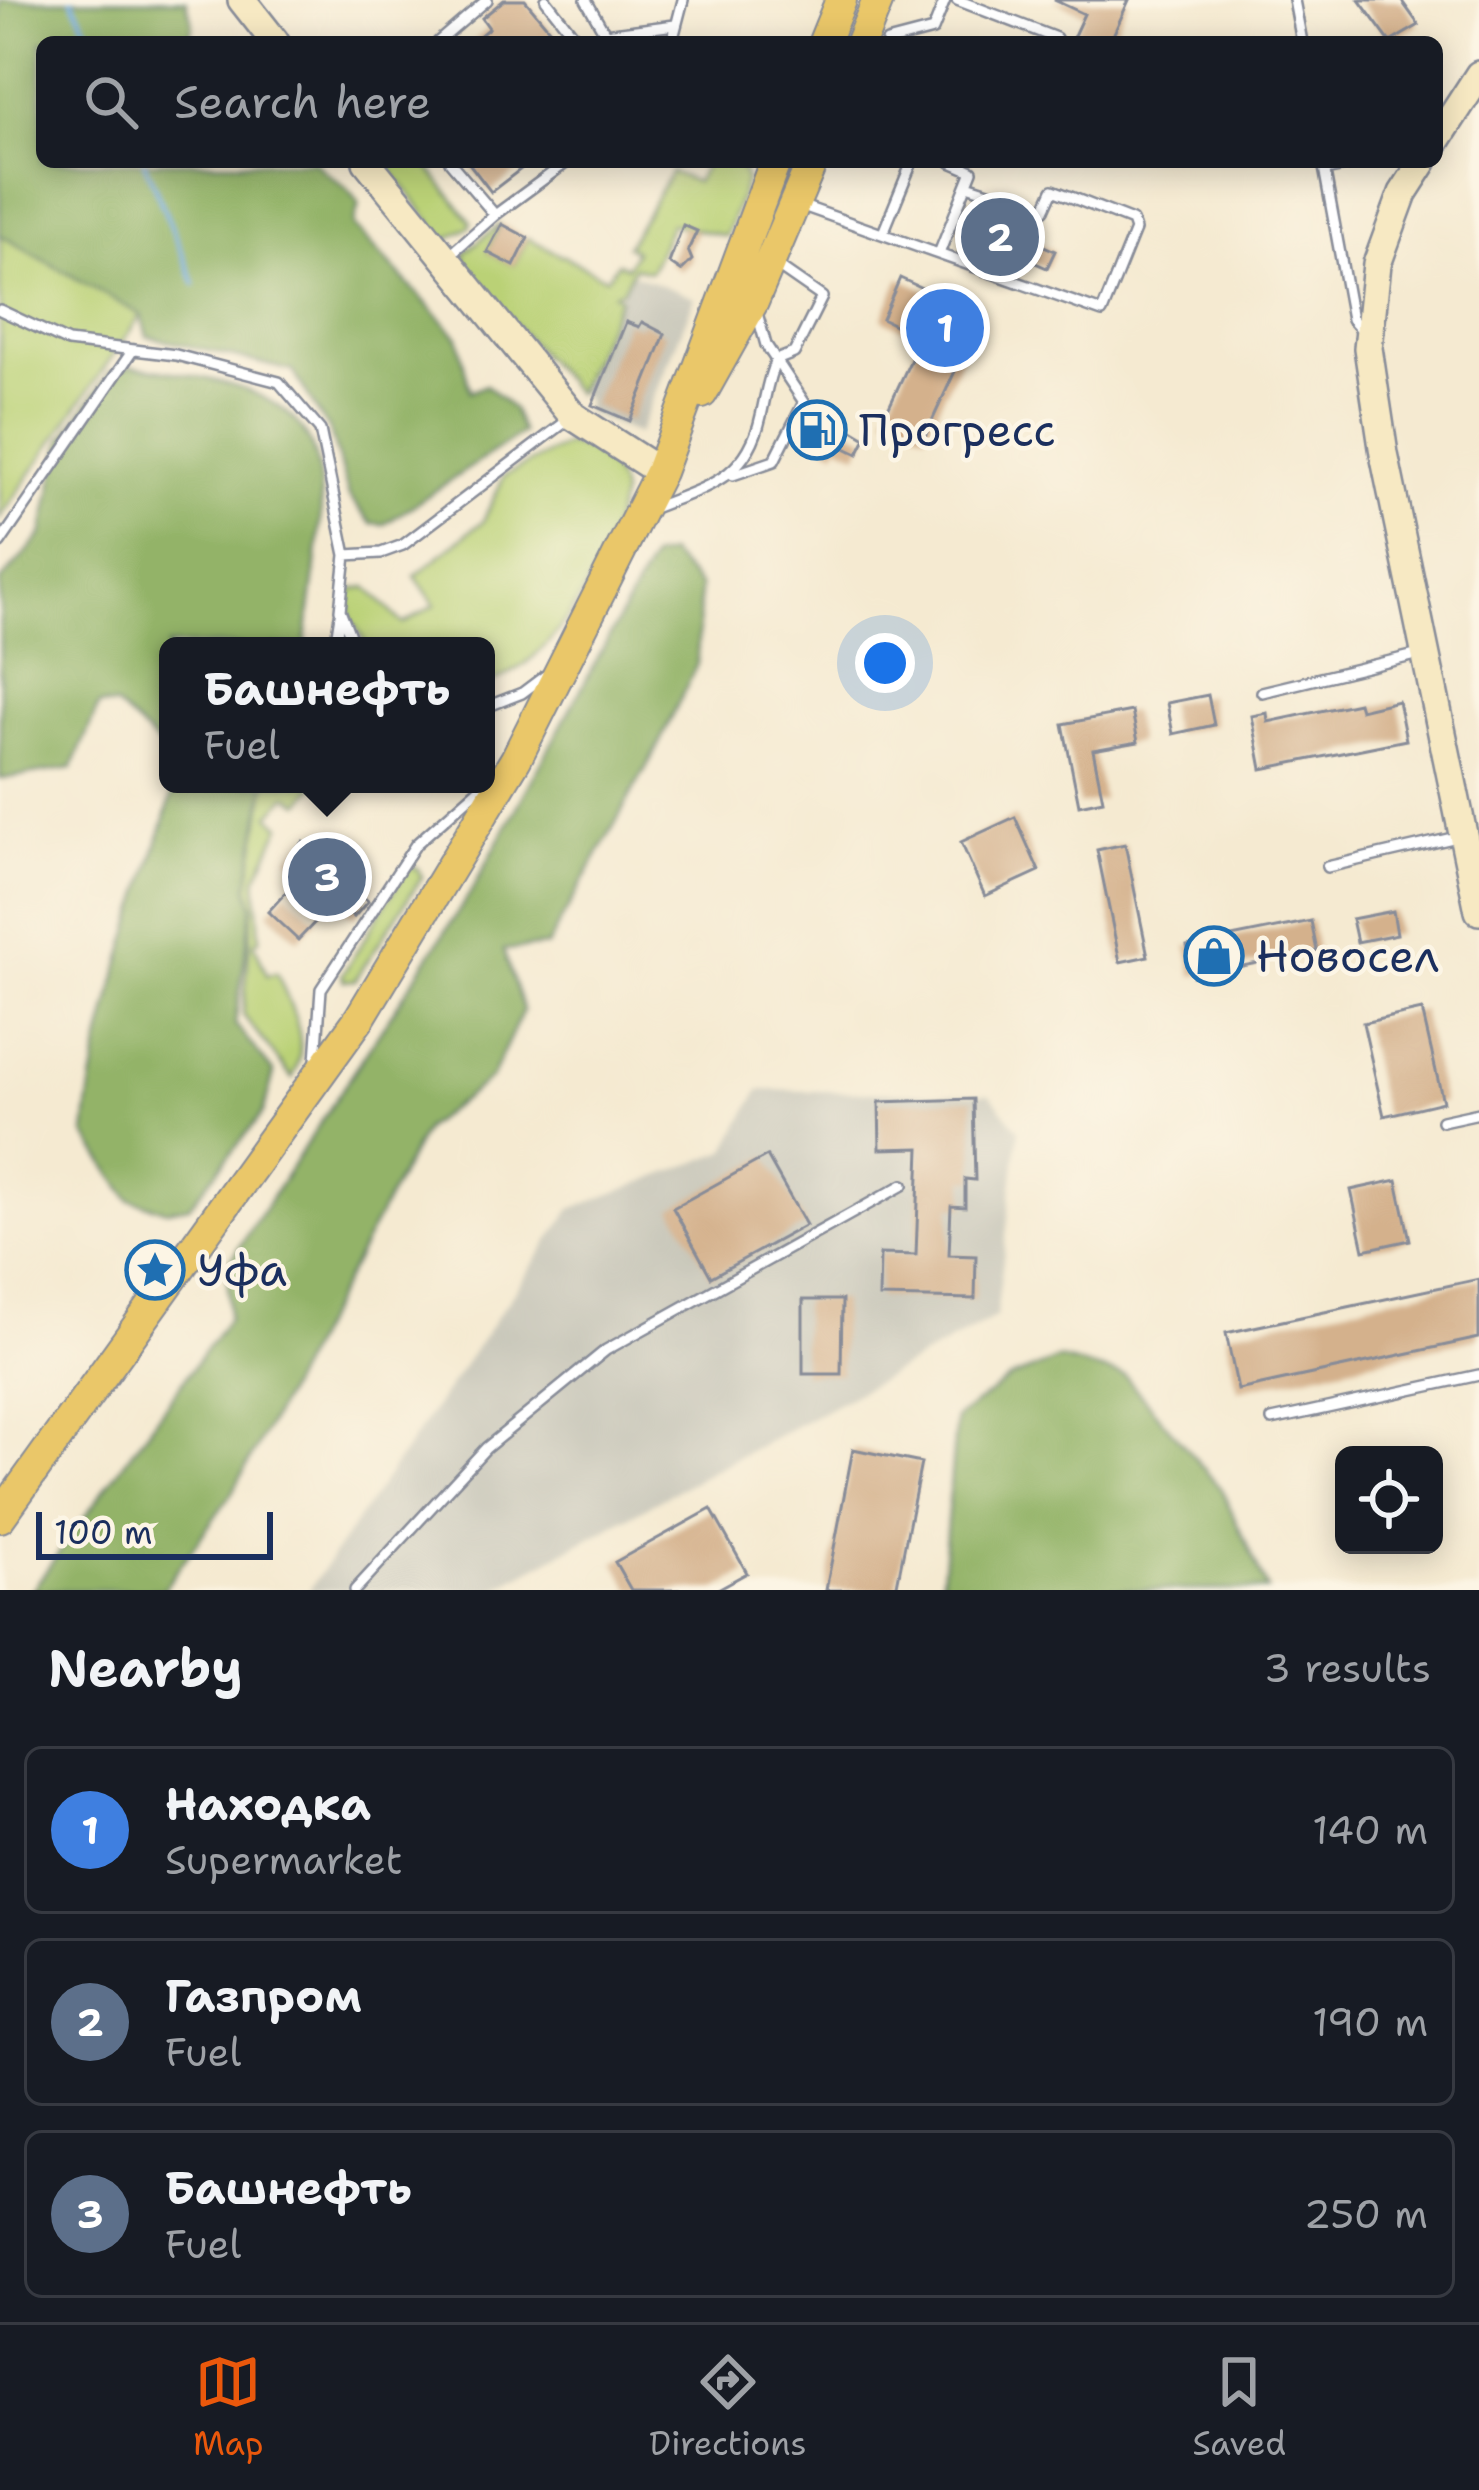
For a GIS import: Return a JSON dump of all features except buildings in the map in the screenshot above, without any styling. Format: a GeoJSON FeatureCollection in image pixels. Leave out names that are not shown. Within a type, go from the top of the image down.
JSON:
{"type":"FeatureCollection","features":[{"type":"Feature","properties":{"kind":"main road"},"geometry":{"type":"LineString","coordinates":[[826,36],[841,0]]}},
{"type":"Feature","properties":{"kind":"main road"},"geometry":{"type":"LineString","coordinates":[[863,36],[878,0]]}},
{"type":"Feature","properties":{"kind":"main road"},"geometry":{"type":"LineString","coordinates":[[663,464],[722,291],[773,168]]}},
{"type":"Feature","properties":{"kind":"main road"},"geometry":{"type":"LineString","coordinates":[[0,1516],[316,1081],[394,964],[516,759],[573,652],[663,464],[753,302],[809,168]]}},
{"type":"Feature","properties":{"kind":"street"},"geometry":{"type":"LineString","coordinates":[[242,0],[269,36]]}},
{"type":"Feature","properties":{"kind":"street"},"geometry":{"type":"LineString","coordinates":[[1443,131],[1479,75]]}},
{"type":"Feature","properties":{"kind":"street"},"geometry":{"type":"LineString","coordinates":[[373,168],[443,261],[573,416],[663,464]]}},
{"type":"Feature","properties":{"kind":"street"},"geometry":{"type":"LineString","coordinates":[[1413,168],[1377,264],[1367,335],[1424,652],[1479,910]]}},
{"type":"Feature","properties":{"kind":"lane"},"geometry":{"type":"LineString","coordinates":[[445,36],[487,0]]}},
{"type":"Feature","properties":{"kind":"lane"},"geometry":{"type":"LineString","coordinates":[[546,0],[574,36]]}},
{"type":"Feature","properties":{"kind":"lane"},"geometry":{"type":"LineString","coordinates":[[586,0],[607,36]]}},
{"type":"Feature","properties":{"kind":"lane"},"geometry":{"type":"LineString","coordinates":[[673,36],[683,0]]}},
{"type":"Feature","properties":{"kind":"lane"},"geometry":{"type":"LineString","coordinates":[[910,36],[933,30],[946,0]]}},
{"type":"Feature","properties":{"kind":"lane"},"geometry":{"type":"LineString","coordinates":[[957,0],[1051,36]]}},
{"type":"Feature","properties":{"kind":"lane"},"geometry":{"type":"LineString","coordinates":[[1294,0],[1301,36]]}},
{"type":"Feature","properties":{"kind":"lane"},"geometry":{"type":"LineString","coordinates":[[618,36],[675,25]]}},
{"type":"Feature","properties":{"kind":"lane"},"geometry":{"type":"LineString","coordinates":[[455,168],[495,215]]}},
{"type":"Feature","properties":{"kind":"lane"},"geometry":{"type":"LineString","coordinates":[[443,261],[559,168]]}},
{"type":"Feature","properties":{"kind":"lane"},"geometry":{"type":"LineString","coordinates":[[884,232],[910,168]]}},
{"type":"Feature","properties":{"kind":"lane"},"geometry":{"type":"LineString","coordinates":[[940,251],[972,171],[965,168]]}},
{"type":"Feature","properties":{"kind":"lane"},"geometry":{"type":"LineString","coordinates":[[1324,168],[1352,319],[1367,335]]}},
{"type":"Feature","properties":{"kind":"lane"},"geometry":{"type":"LineString","coordinates":[[794,203],[1102,312],[1135,230],[1132,221],[1053,190],[1044,210],[967,185]]}},
{"type":"Feature","properties":{"kind":"lane"},"geometry":{"type":"LineString","coordinates":[[728,477],[740,466],[761,417],[764,389],[776,360],[794,353],[822,297],[770,262]]}},
{"type":"Feature","properties":{"kind":"lane"},"geometry":{"type":"LineString","coordinates":[[640,513],[774,461],[805,402],[776,360],[753,302]]}},
{"type":"Feature","properties":{"kind":"lane"},"geometry":{"type":"LineString","coordinates":[[0,310],[68,342],[176,355],[278,382],[320,430],[346,555],[336,637]]}},
{"type":"Feature","properties":{"kind":"lane"},"geometry":{"type":"LineString","coordinates":[[0,543],[133,350]]}},
{"type":"Feature","properties":{"kind":"lane"},"geometry":{"type":"LineString","coordinates":[[346,555],[381,553],[403,544],[573,416]]}},
{"type":"Feature","properties":{"kind":"lane"},"geometry":{"type":"LineString","coordinates":[[340,610],[350,637]]}},
{"type":"Feature","properties":{"kind":"lane"},"geometry":{"type":"LineString","coordinates":[[495,704],[522,693],[573,652]]}},
{"type":"Feature","properties":{"kind":"lane"},"geometry":{"type":"LineString","coordinates":[[1262,692],[1424,652]]}},
{"type":"Feature","properties":{"kind":"lane"},"geometry":{"type":"LineString","coordinates":[[495,775],[516,759]]}},
{"type":"Feature","properties":{"kind":"lane"},"geometry":{"type":"LineString","coordinates":[[316,1081],[321,988],[416,844],[474,793]]}},
{"type":"Feature","properties":{"kind":"lane"},"geometry":{"type":"LineString","coordinates":[[1328,867],[1462,836]]}},
{"type":"Feature","properties":{"kind":"lane"},"geometry":{"type":"LineString","coordinates":[[1442,1120],[1479,1113]]}},
{"type":"Feature","properties":{"kind":"lane"},"geometry":{"type":"LineString","coordinates":[[355,1590],[474,1459],[605,1350],[903,1185]]}},
{"type":"Feature","properties":{"kind":"lane"},"geometry":{"type":"LineString","coordinates":[[1272,1420],[1479,1375]]}},
{"type":"Feature","properties":{"kind":"shaded area"},"geometry":{"type":"Polygon","coordinates":[[[631,273],[695,298],[638,434],[584,412],[587,401],[578,391],[631,273]]]}},
{"type":"Feature","properties":{"kind":"shaded area"},"geometry":{"type":"Polygon","coordinates":[[[759,1090],[990,1094],[1019,1130],[996,1317],[493,1590],[309,1590],[571,1209],[726,1151],[759,1090]]]}},
{"type":"Feature","properties":{"kind":"green space"},"geometry":{"type":"Polygon","coordinates":[[[0,0],[186,0],[193,25],[189,36],[36,36],[36,168],[322,168],[359,204],[353,225],[458,337],[470,392],[486,385],[513,410],[522,433],[385,524],[371,523],[349,497],[331,434],[293,371],[147,336],[141,315],[0,235],[0,0]]]}},
{"type":"Feature","properties":{"kind":"green space"},"geometry":{"type":"Polygon","coordinates":[[[390,168],[429,168],[471,221],[470,227],[445,240],[390,168]]]}},
{"type":"Feature","properties":{"kind":"green space"},"geometry":{"type":"Polygon","coordinates":[[[704,168],[741,168],[746,181],[726,236],[671,224],[650,271],[634,267],[623,289],[614,293],[620,297],[576,393],[465,269],[465,252],[500,224],[488,252],[514,265],[528,238],[606,278],[618,263],[627,267],[635,251],[627,246],[671,172],[696,182],[704,168]]]}},
{"type":"Feature","properties":{"kind":"green space"},"geometry":{"type":"Polygon","coordinates":[[[0,235],[141,315],[0,518],[0,235]]]}},
{"type":"Feature","properties":{"kind":"green space"},"geometry":{"type":"Polygon","coordinates":[[[130,366],[202,377],[254,393],[290,415],[310,444],[320,480],[320,525],[306,637],[159,637],[159,746],[116,706],[99,705],[72,768],[0,779],[0,582],[42,535],[62,440],[110,372],[130,366]]]}},
{"type":"Feature","properties":{"kind":"green space"},"geometry":{"type":"Polygon","coordinates":[[[567,444],[602,460],[622,494],[591,579],[557,632],[536,655],[495,680],[495,637],[362,637],[351,618],[349,596],[354,589],[367,587],[403,624],[435,605],[415,576],[483,521],[504,476],[567,444]]]}},
{"type":"Feature","properties":{"kind":"green space"},"geometry":{"type":"Polygon","coordinates":[[[669,554],[700,587],[697,664],[656,750],[547,946],[503,950],[523,1010],[491,1078],[425,1128],[234,1490],[163,1590],[32,1590],[228,1319],[228,1264],[471,892],[652,558],[669,554]]]}},
{"type":"Feature","properties":{"kind":"green space"},"geometry":{"type":"Polygon","coordinates":[[[172,793],[264,793],[248,886],[253,905],[235,1024],[274,1073],[263,1113],[189,1206],[167,1210],[130,1200],[85,1134],[110,1001],[172,793]]]}},
{"type":"Feature","properties":{"kind":"green space"},"geometry":{"type":"Polygon","coordinates":[[[264,793],[309,793],[301,803],[287,796],[270,815],[281,826],[256,879],[260,939],[254,943],[267,975],[277,973],[300,1038],[292,1078],[243,1015],[253,905],[248,886],[264,793]]]}},
{"type":"Feature","properties":{"kind":"green space"},"geometry":{"type":"Polygon","coordinates":[[[408,867],[417,868],[422,877],[355,980],[344,981],[342,975],[408,867]]]}},
{"type":"Feature","properties":{"kind":"green space"},"geometry":{"type":"Polygon","coordinates":[[[1059,1359],[1125,1376],[1221,1489],[1268,1590],[941,1590],[956,1418],[1011,1378],[1059,1359]]]}},
{"type":"Feature","properties":{"kind":"waterway"},"geometry":{"type":"LineString","coordinates":[[72,0],[91,36]]}},
{"type":"Feature","properties":{"kind":"waterway"},"geometry":{"type":"LineString","coordinates":[[147,168],[195,284]]}},
{"type":"Feature","properties":{"kind":"place","name":"Газпром"},"geometry":{"type":"Point","coordinates":[1000,237]}},
{"type":"Feature","properties":{"kind":"place","name":"Находка"},"geometry":{"type":"Point","coordinates":[945,328]}},
{"type":"Feature","properties":{"kind":"place","name":"Прогресс"},"geometry":{"type":"Point","coordinates":[817,430]}},
{"type":"Feature","properties":{"kind":"place","name":"Башнефть"},"geometry":{"type":"Point","coordinates":[327,877]}},
{"type":"Feature","properties":{"kind":"place","name":"Новосел"},"geometry":{"type":"Point","coordinates":[1214,956]}},
{"type":"Feature","properties":{"kind":"place","name":"Уфа"},"geometry":{"type":"Point","coordinates":[155,1270]}}]}
